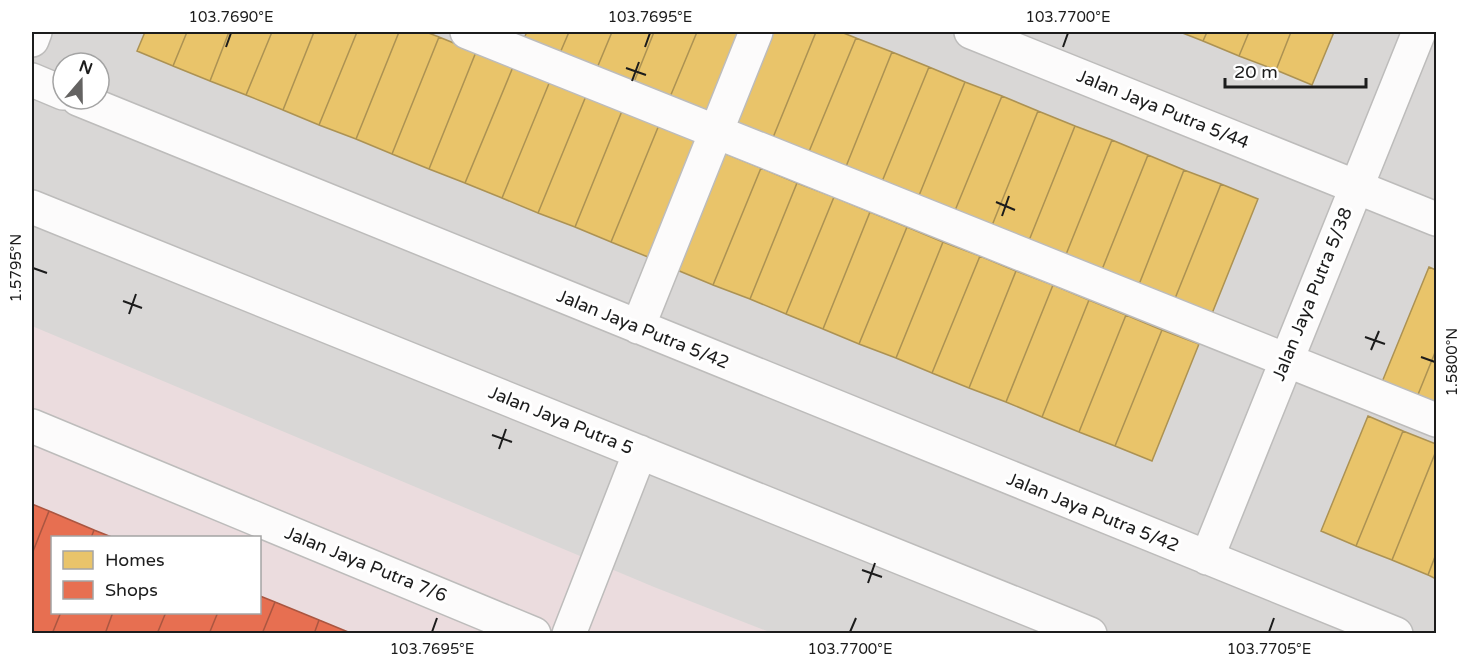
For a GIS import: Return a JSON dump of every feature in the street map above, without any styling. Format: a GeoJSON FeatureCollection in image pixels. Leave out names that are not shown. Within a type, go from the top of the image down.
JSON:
{"type":"FeatureCollection","features":[{"type":"Feature","properties":{"kind":"street"},"geometry":{"type":"LineString","coordinates":[[32,40],[35,32]]}},
{"type":"Feature","properties":{"kind":"street"},"geometry":{"type":"LineString","coordinates":[[467,32],[1437,420]]}},
{"type":"Feature","properties":{"kind":"street"},"geometry":{"type":"LineString","coordinates":[[638,327],[756,32]]}},
{"type":"Feature","properties":{"kind":"street","name":"Jalan Jaya Putra 5/44"},"geometry":{"type":"LineString","coordinates":[[971,32],[1437,219]]}},
{"type":"Feature","properties":{"kind":"street","name":"Jalan Jaya Putra 5/38"},"geometry":{"type":"LineString","coordinates":[[1207,558],[1419,32]]}},
{"type":"Feature","properties":{"kind":"street"},"geometry":{"type":"LineString","coordinates":[[32,80],[51,88]]}},
{"type":"Feature","properties":{"kind":"street","name":"Jalan Jaya Putra 5/42"},"geometry":{"type":"LineString","coordinates":[[107,111],[1396,633]]}},
{"type":"Feature","properties":{"kind":"street","name":"Jalan Jaya Putra 5"},"geometry":{"type":"LineString","coordinates":[[32,207],[1090,633]]}},
{"type":"Feature","properties":{"kind":"street","name":"Jalan Jaya Putra 7/6"},"geometry":{"type":"LineString","coordinates":[[32,426],[534,633]]}},
{"type":"Feature","properties":{"kind":"street"},"geometry":{"type":"LineString","coordinates":[[569,633],[640,452]]}},
{"type":"Feature","properties":{"kind":"shaded area"},"geometry":{"type":"Polygon","coordinates":[[[32,32],[1436,32],[1436,633],[32,633],[32,32]]]}},
{"type":"Feature","properties":{"kind":"shaded area"},"geometry":{"type":"Polygon","coordinates":[[[32,326],[654,587],[772,633],[32,633],[32,326]]]}},
{"type":"Feature","properties":{"kind":"building: Homes"},"geometry":{"type":"Polygon","coordinates":[[[145,32],[187,32],[173,66],[137,51],[145,32]]]}},
{"type":"Feature","properties":{"kind":"building: Homes"},"geometry":{"type":"Polygon","coordinates":[[[187,32],[229,32],[210,81],[173,66],[187,32]]]}},
{"type":"Feature","properties":{"kind":"building: Homes"},"geometry":{"type":"Polygon","coordinates":[[[229,32],[272,32],[246,95],[210,81],[229,32]]]}},
{"type":"Feature","properties":{"kind":"building: Homes"},"geometry":{"type":"Polygon","coordinates":[[[272,32],[314,32],[283,110],[246,95],[272,32]]]}},
{"type":"Feature","properties":{"kind":"building: Homes"},"geometry":{"type":"Polygon","coordinates":[[[314,32],[357,32],[319,125],[283,110],[314,32]]]}},
{"type":"Feature","properties":{"kind":"building: Homes"},"geometry":{"type":"Polygon","coordinates":[[[357,32],[399,32],[356,139],[319,125],[357,32]]]}},
{"type":"Feature","properties":{"kind":"building: Homes"},"geometry":{"type":"Polygon","coordinates":[[[399,32],[426,32],[439,37],[392,154],[356,139],[399,32]]]}},
{"type":"Feature","properties":{"kind":"building: Homes"},"geometry":{"type":"Polygon","coordinates":[[[527,32],[569,32],[560,53],[524,38],[527,32]]]}},
{"type":"Feature","properties":{"kind":"building: Homes"},"geometry":{"type":"Polygon","coordinates":[[[569,32],[612,32],[597,68],[560,53],[569,32]]]}},
{"type":"Feature","properties":{"kind":"building: Homes"},"geometry":{"type":"Polygon","coordinates":[[[612,32],[654,32],[634,82],[597,68],[612,32]]]}},
{"type":"Feature","properties":{"kind":"building: Homes"},"geometry":{"type":"Polygon","coordinates":[[[654,32],[697,32],[670,97],[634,82],[654,32]]]}},
{"type":"Feature","properties":{"kind":"building: Homes"},"geometry":{"type":"Polygon","coordinates":[[[697,32],[739,32],[706,112],[670,97],[697,32]]]}},
{"type":"Feature","properties":{"kind":"building: Homes"},"geometry":{"type":"Polygon","coordinates":[[[773,32],[816,32],[772,140],[735,125],[773,32]]]}},
{"type":"Feature","properties":{"kind":"building: Homes"},"geometry":{"type":"Polygon","coordinates":[[[816,32],[841,32],[856,38],[808,154],[772,140],[816,32]]]}},
{"type":"Feature","properties":{"kind":"building: Homes"},"geometry":{"type":"Polygon","coordinates":[[[1180,32],[1207,32],[1203,41],[1180,32]]]}},
{"type":"Feature","properties":{"kind":"building: Homes"},"geometry":{"type":"Polygon","coordinates":[[[1207,32],[1249,32],[1239,56],[1203,41],[1207,32]]]}},
{"type":"Feature","properties":{"kind":"building: Homes"},"geometry":{"type":"Polygon","coordinates":[[[1249,32],[1291,32],[1276,70],[1239,56],[1249,32]]]}},
{"type":"Feature","properties":{"kind":"building: Homes"},"geometry":{"type":"Polygon","coordinates":[[[1291,32],[1334,32],[1312,85],[1276,70],[1291,32]]]}},
{"type":"Feature","properties":{"kind":"building: Homes"},"geometry":{"type":"Polygon","coordinates":[[[439,37],[476,52],[429,169],[392,154],[439,37]]]}},
{"type":"Feature","properties":{"kind":"building: Homes"},"geometry":{"type":"Polygon","coordinates":[[[856,38],[892,52],[845,169],[808,154],[856,38]]]}},
{"type":"Feature","properties":{"kind":"building: Homes"},"geometry":{"type":"Polygon","coordinates":[[[476,52],[513,67],[465,183],[429,169],[476,52]]]}},
{"type":"Feature","properties":{"kind":"building: Homes"},"geometry":{"type":"Polygon","coordinates":[[[892,52],[929,67],[881,184],[845,169],[892,52]]]}},
{"type":"Feature","properties":{"kind":"building: Homes"},"geometry":{"type":"Polygon","coordinates":[[[513,67],[550,81],[502,198],[465,183],[513,67]]]}},
{"type":"Feature","properties":{"kind":"building: Homes"},"geometry":{"type":"Polygon","coordinates":[[[929,67],[965,82],[918,198],[881,184],[929,67]]]}},
{"type":"Feature","properties":{"kind":"building: Homes"},"geometry":{"type":"Polygon","coordinates":[[[550,81],[586,96],[538,213],[502,198],[550,81]]]}},
{"type":"Feature","properties":{"kind":"building: Homes"},"geometry":{"type":"Polygon","coordinates":[[[965,82],[1002,96],[954,213],[918,198],[965,82]]]}},
{"type":"Feature","properties":{"kind":"building: Homes"},"geometry":{"type":"Polygon","coordinates":[[[586,96],[622,111],[575,227],[538,213],[586,96]]]}},
{"type":"Feature","properties":{"kind":"building: Homes"},"geometry":{"type":"Polygon","coordinates":[[[1002,96],[1038,111],[991,228],[954,213],[1002,96]]]}},
{"type":"Feature","properties":{"kind":"building: Homes"},"geometry":{"type":"Polygon","coordinates":[[[622,111],[659,125],[611,242],[575,227],[622,111]]]}},
{"type":"Feature","properties":{"kind":"building: Homes"},"geometry":{"type":"Polygon","coordinates":[[[1038,111],[1075,126],[1028,243],[991,228],[1038,111]]]}},
{"type":"Feature","properties":{"kind":"building: Homes"},"geometry":{"type":"Polygon","coordinates":[[[659,125],[696,140],[648,257],[611,242],[659,125]]]}},
{"type":"Feature","properties":{"kind":"building: Homes"},"geometry":{"type":"Polygon","coordinates":[[[1075,126],[1112,140],[1065,257],[1028,243],[1075,126]]]}},
{"type":"Feature","properties":{"kind":"building: Homes"},"geometry":{"type":"Polygon","coordinates":[[[1112,140],[1148,155],[1101,272],[1065,257],[1112,140]]]}},
{"type":"Feature","properties":{"kind":"building: Homes"},"geometry":{"type":"Polygon","coordinates":[[[724,153],[761,168],[713,285],[677,270],[724,153]]]}},
{"type":"Feature","properties":{"kind":"building: Homes"},"geometry":{"type":"Polygon","coordinates":[[[1148,155],[1184,170],[1138,287],[1101,272],[1148,155]]]}},
{"type":"Feature","properties":{"kind":"building: Homes"},"geometry":{"type":"Polygon","coordinates":[[[761,168],[797,183],[750,299],[713,285],[761,168]]]}},
{"type":"Feature","properties":{"kind":"building: Homes"},"geometry":{"type":"Polygon","coordinates":[[[1184,170],[1221,184],[1174,301],[1138,287],[1184,170]]]}},
{"type":"Feature","properties":{"kind":"building: Homes"},"geometry":{"type":"Polygon","coordinates":[[[797,183],[834,197],[786,314],[750,299],[797,183]]]}},
{"type":"Feature","properties":{"kind":"building: Homes"},"geometry":{"type":"Polygon","coordinates":[[[1221,184],[1258,199],[1211,316],[1174,301],[1221,184]]]}},
{"type":"Feature","properties":{"kind":"building: Homes"},"geometry":{"type":"Polygon","coordinates":[[[834,197],[870,212],[823,329],[786,314],[834,197]]]}},
{"type":"Feature","properties":{"kind":"building: Homes"},"geometry":{"type":"Polygon","coordinates":[[[870,212],[907,227],[859,344],[823,329],[870,212]]]}},
{"type":"Feature","properties":{"kind":"building: Homes"},"geometry":{"type":"Polygon","coordinates":[[[907,227],[943,242],[896,358],[859,344],[907,227]]]}},
{"type":"Feature","properties":{"kind":"building: Homes"},"geometry":{"type":"Polygon","coordinates":[[[943,242],[980,256],[932,373],[896,358],[943,242]]]}},
{"type":"Feature","properties":{"kind":"building: Homes"},"geometry":{"type":"Polygon","coordinates":[[[980,256],[1016,271],[969,388],[932,373],[980,256]]]}},
{"type":"Feature","properties":{"kind":"building: Homes"},"geometry":{"type":"Polygon","coordinates":[[[1429,267],[1436,270],[1436,350],[1417,397],[1382,382],[1429,267]]]}},
{"type":"Feature","properties":{"kind":"building: Homes"},"geometry":{"type":"Polygon","coordinates":[[[1016,271],[1053,285],[1006,402],[969,388],[1016,271]]]}},
{"type":"Feature","properties":{"kind":"building: Homes"},"geometry":{"type":"Polygon","coordinates":[[[1053,285],[1089,300],[1042,417],[1006,402],[1053,285]]]}},
{"type":"Feature","properties":{"kind":"building: Homes"},"geometry":{"type":"Polygon","coordinates":[[[1089,300],[1126,315],[1079,432],[1042,417],[1089,300]]]}},
{"type":"Feature","properties":{"kind":"building: Homes"},"geometry":{"type":"Polygon","coordinates":[[[1126,315],[1162,330],[1115,446],[1079,432],[1126,315]]]}},
{"type":"Feature","properties":{"kind":"building: Homes"},"geometry":{"type":"Polygon","coordinates":[[[1162,330],[1199,344],[1152,461],[1115,446],[1162,330]]]}},
{"type":"Feature","properties":{"kind":"building: Homes"},"geometry":{"type":"Polygon","coordinates":[[[1436,350],[1436,405],[1417,397],[1436,350]]]}},
{"type":"Feature","properties":{"kind":"building: Homes"},"geometry":{"type":"Polygon","coordinates":[[[1368,416],[1403,431],[1356,546],[1321,531],[1368,416]]]}},
{"type":"Feature","properties":{"kind":"building: Homes"},"geometry":{"type":"Polygon","coordinates":[[[1403,431],[1436,444],[1436,451],[1392,560],[1356,546],[1403,431]]]}},
{"type":"Feature","properties":{"kind":"building: Homes"},"geometry":{"type":"Polygon","coordinates":[[[1436,451],[1436,554],[1428,575],[1392,560],[1436,451]]]}},
{"type":"Feature","properties":{"kind":"building: Homes"},"geometry":{"type":"Polygon","coordinates":[[[1436,554],[1436,579],[1428,575],[1436,554]]]}},
{"type":"Feature","properties":{"kind":"building: Shops"},"geometry":{"type":"Polygon","coordinates":[[[32,504],[49,511],[32,554],[32,504]]]}},
{"type":"Feature","properties":{"kind":"building: Shops"},"geometry":{"type":"Polygon","coordinates":[[[49,511],[94,530],[92,536],[51,536],[51,614],[60,614],[52,634],[32,634],[32,554],[49,511]]]}},
{"type":"Feature","properties":{"kind":"building: Shops"},"geometry":{"type":"Polygon","coordinates":[[[94,530],[109,536],[92,536],[94,530]]]}},
{"type":"Feature","properties":{"kind":"building: Shops"},"geometry":{"type":"Polygon","coordinates":[[[261,596],[275,602],[262,634],[209,634],[217,614],[261,614],[261,596]]]}},
{"type":"Feature","properties":{"kind":"building: Shops"},"geometry":{"type":"Polygon","coordinates":[[[275,602],[319,620],[314,634],[262,634],[275,602]]]}},
{"type":"Feature","properties":{"kind":"building: Shops"},"geometry":{"type":"Polygon","coordinates":[[[60,614],[112,614],[105,634],[52,634],[60,614]]]}},
{"type":"Feature","properties":{"kind":"building: Shops"},"geometry":{"type":"Polygon","coordinates":[[[112,614],[165,614],[157,634],[105,634],[112,614]]]}},
{"type":"Feature","properties":{"kind":"building: Shops"},"geometry":{"type":"Polygon","coordinates":[[[165,614],[217,614],[209,634],[157,634],[165,614]]]}},
{"type":"Feature","properties":{"kind":"building: Shops"},"geometry":{"type":"Polygon","coordinates":[[[319,620],[353,634],[314,634],[319,620]]]}}]}
